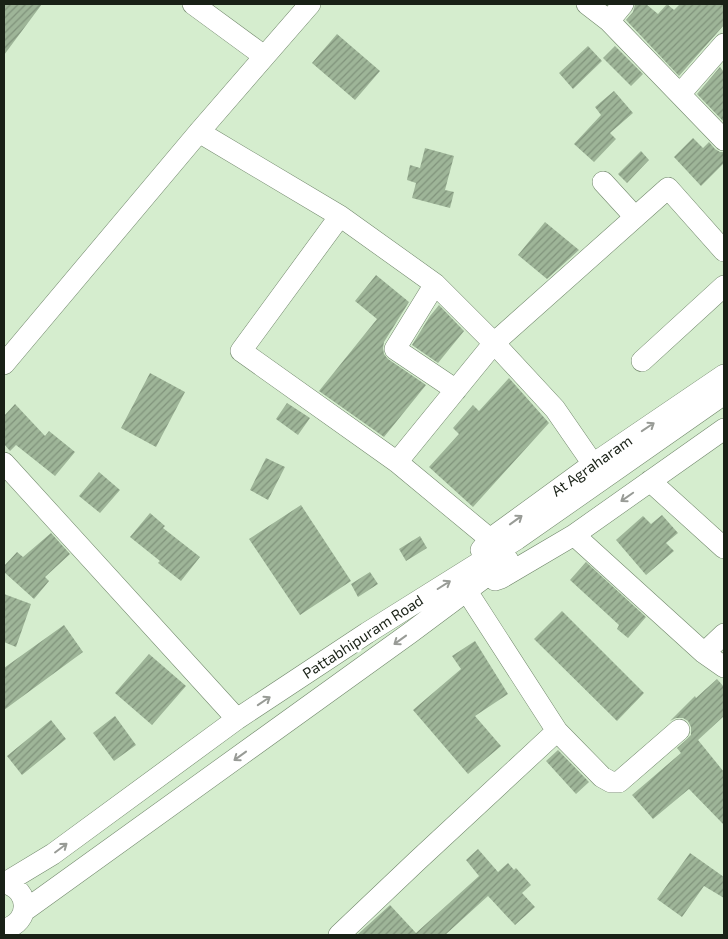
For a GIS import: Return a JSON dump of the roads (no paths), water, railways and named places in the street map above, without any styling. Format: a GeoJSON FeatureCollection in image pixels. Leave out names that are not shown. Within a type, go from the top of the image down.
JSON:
{"type":"FeatureCollection","features":[{"type":"Feature","properties":{"kind":"street"},"geometry":{"type":"LineString","coordinates":[[193,4],[264,56]]}},
{"type":"Feature","properties":{"kind":"street"},"geometry":{"type":"LineString","coordinates":[[4,364],[199,132],[310,4]]}},
{"type":"Feature","properties":{"kind":"street"},"geometry":{"type":"LineString","coordinates":[[587,4],[610,21],[724,140]]}},
{"type":"Feature","properties":{"kind":"street"},"geometry":{"type":"LineString","coordinates":[[610,21],[623,4]]}},
{"type":"Feature","properties":{"kind":"street"},"geometry":{"type":"LineString","coordinates":[[680,94],[724,44]]}},
{"type":"Feature","properties":{"kind":"street"},"geometry":{"type":"LineString","coordinates":[[199,132],[340,216],[435,284],[494,343],[555,409],[593,464]]}},
{"type":"Feature","properties":{"kind":"street"},"geometry":{"type":"LineString","coordinates":[[603,182],[635,217]]}},
{"type":"Feature","properties":{"kind":"street"},"geometry":{"type":"LineString","coordinates":[[396,462],[494,343],[668,188],[724,251]]}},
{"type":"Feature","properties":{"kind":"street"},"geometry":{"type":"LineString","coordinates":[[340,216],[241,351],[396,462],[490,539]]}},
{"type":"Feature","properties":{"kind":"street"},"geometry":{"type":"LineString","coordinates":[[435,284],[395,348],[456,390]]}},
{"type":"Feature","properties":{"kind":"street"},"geometry":{"type":"LineString","coordinates":[[642,361],[724,286]]}},
{"type":"Feature","properties":{"kind":"street","name":"At Agraharam"},"geometry":{"type":"LineString","coordinates":[[473,579],[477,556],[490,539],[593,464],[724,375]]}},
{"type":"Feature","properties":{"kind":"street","name":"Pattabhipuram Road"},"geometry":{"type":"LineString","coordinates":[[24,911],[402,638],[473,579],[665,442],[724,394]]}},
{"type":"Feature","properties":{"kind":"street","name":"Pattabhipuram Road"},"geometry":{"type":"LineString","coordinates":[[665,442],[724,407]]}},
{"type":"Feature","properties":{"kind":"street"},"geometry":{"type":"LineString","coordinates":[[473,579],[493,580],[501,578],[574,535],[724,429]]}},
{"type":"Feature","properties":{"kind":"street"},"geometry":{"type":"LineString","coordinates":[[4,463],[237,719]]}},
{"type":"Feature","properties":{"kind":"street"},"geometry":{"type":"LineString","coordinates":[[650,481],[724,548]]}},
{"type":"Feature","properties":{"kind":"street"},"geometry":{"type":"LineString","coordinates":[[574,535],[704,653],[724,667]]}},
{"type":"Feature","properties":{"kind":"street"},"geometry":{"type":"LineString","coordinates":[[473,579],[557,732],[602,777],[611,782],[619,782],[679,730]]}},
{"type":"Feature","properties":{"kind":"street","name":"Pattabhipuram Road"},"geometry":{"type":"LineString","coordinates":[[11,930],[21,918],[24,911],[24,903],[23,896],[19,890],[12,886],[4,877],[35,866],[54,854],[237,719],[368,633],[473,579]]}},
{"type":"Feature","properties":{"kind":"street"},"geometry":{"type":"LineString","coordinates":[[704,653],[724,634]]}},
{"type":"Feature","properties":{"kind":"street"},"geometry":{"type":"LineString","coordinates":[[339,935],[557,732]]}},
{"type":"Feature","properties":{"kind":"street"},"geometry":{"type":"LineString","coordinates":[[199,746],[215,773]]}}]}
